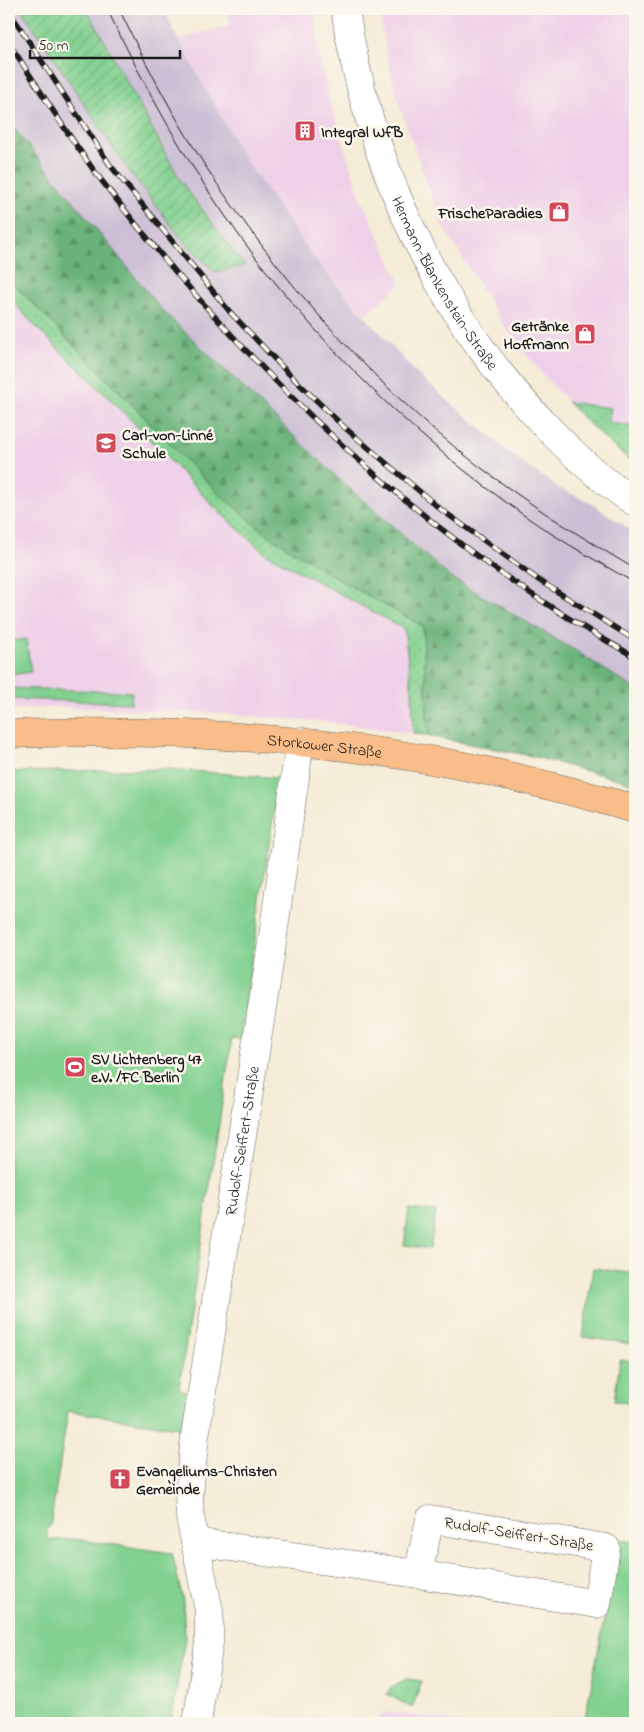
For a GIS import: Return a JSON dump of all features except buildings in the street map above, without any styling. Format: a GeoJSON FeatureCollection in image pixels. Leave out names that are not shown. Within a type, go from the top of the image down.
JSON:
{"type":"FeatureCollection","features":[{"type":"Feature","properties":{"kind":"main road","name":"Storkower Straße"},"geometry":{"type":"LineString","coordinates":[[9,734],[67,732],[186,733],[300,741],[448,763],[569,790],[635,809]]}},
{"type":"Feature","properties":{"kind":"street","name":"Hermann-Blankenstein-Straße"},"geometry":{"type":"LineString","coordinates":[[345,9],[364,101],[388,176],[419,246],[462,323],[515,394],[569,450],[614,488],[635,502]]}},
{"type":"Feature","properties":{"kind":"street","name":"Rudolf-Seiffert-Straße"},"geometry":{"type":"LineString","coordinates":[[197,1723],[209,1643],[209,1611],[190,1518],[189,1494],[195,1436],[270,957],[300,741]]}},
{"type":"Feature","properties":{"kind":"street","name":"Rudolf-Seiffert-Straße"},"geometry":{"type":"LineString","coordinates":[[195,1542],[418,1574],[598,1604],[606,1548],[430,1519],[418,1574]]}},
{"type":"Feature","properties":{"kind":"shaded area"},"geometry":{"type":"Polygon","coordinates":[[[9,9],[164,9],[178,39],[244,158],[318,264],[416,373],[519,461],[557,487],[591,503],[635,533],[635,749],[9,225],[9,9]]]}},
{"type":"Feature","properties":{"kind":"shaded area"},"geometry":{"type":"Polygon","coordinates":[[[227,9],[313,9],[329,99],[360,200],[401,283],[365,315],[318,264],[244,158],[178,39],[231,25],[227,9]]]}},
{"type":"Feature","properties":{"kind":"shaded area"},"geometry":{"type":"Polygon","coordinates":[[[379,9],[635,9],[635,464],[588,424],[541,373],[505,327],[442,225],[400,107],[387,58],[379,9]]]}},
{"type":"Feature","properties":{"kind":"shaded area","name":"Carl-von-Linné Schule"},"geometry":{"type":"Polygon","coordinates":[[[9,226],[403,610],[412,692],[413,733],[327,722],[213,713],[56,707],[9,710],[9,226]]]}},
{"type":"Feature","properties":{"kind":"shaded area"},"geometry":{"type":"Polygon","coordinates":[[[388,1712],[465,1723],[377,1723],[380,1715],[388,1712]]]}},
{"type":"Feature","properties":{"kind":"green space"},"geometry":{"type":"Polygon","coordinates":[[[21,9],[87,9],[180,180],[244,266],[215,272],[180,237],[124,164],[21,9]]]}},
{"type":"Feature","properties":{"kind":"green space"},"geometry":{"type":"Polygon","coordinates":[[[9,122],[162,310],[338,478],[450,577],[576,651],[635,689],[635,784],[531,756],[428,736],[423,626],[345,583],[272,538],[223,498],[9,279],[9,122]]]}},
{"type":"Feature","properties":{"kind":"green space"},"geometry":{"type":"Polygon","coordinates":[[[9,279],[223,498],[345,583],[423,626],[428,736],[413,733],[412,692],[404,629],[265,553],[218,511],[130,419],[32,323],[9,297],[9,279]]]}},
{"type":"Feature","properties":{"kind":"green space"},"geometry":{"type":"Polygon","coordinates":[[[567,402],[611,408],[608,422],[635,427],[635,464],[609,443],[567,402]]]}},
{"type":"Feature","properties":{"kind":"green space"},"geometry":{"type":"Polygon","coordinates":[[[26,639],[31,672],[9,675],[9,641],[26,639]]]}},
{"type":"Feature","properties":{"kind":"green space"},"geometry":{"type":"Polygon","coordinates":[[[9,688],[132,692],[131,703],[9,699],[9,688]]]}},
{"type":"Feature","properties":{"kind":"green space"},"geometry":{"type":"Polygon","coordinates":[[[168,769],[279,778],[240,1039],[232,1038],[179,1389],[189,1392],[184,1429],[68,1411],[50,1527],[46,1530],[49,1540],[74,1539],[172,1553],[183,1600],[185,1638],[171,1723],[9,1723],[9,772],[168,769]]]}},
{"type":"Feature","properties":{"kind":"green space"},"geometry":{"type":"Polygon","coordinates":[[[409,1209],[436,1212],[430,1249],[404,1245],[409,1209]]]}},
{"type":"Feature","properties":{"kind":"green space"},"geometry":{"type":"Polygon","coordinates":[[[593,1268],[635,1274],[635,1322],[632,1344],[583,1337],[593,1268]]]}},
{"type":"Feature","properties":{"kind":"green space"},"geometry":{"type":"Polygon","coordinates":[[[620,1360],[635,1362],[635,1404],[614,1401],[620,1360]]]}},
{"type":"Feature","properties":{"kind":"green space"},"geometry":{"type":"Polygon","coordinates":[[[616,1539],[635,1542],[635,1723],[584,1723],[604,1621],[616,1539]]]}},
{"type":"Feature","properties":{"kind":"green space"},"geometry":{"type":"Polygon","coordinates":[[[406,1679],[422,1681],[412,1708],[387,1694],[391,1687],[406,1679]]]}},
{"type":"Feature","properties":{"kind":"tram line"},"geometry":{"type":"LineString","coordinates":[[107,9],[137,69],[193,167],[259,262],[334,350],[374,391],[461,468],[538,525],[635,583]]}},
{"type":"Feature","properties":{"kind":"tram line"},"geometry":{"type":"LineString","coordinates":[[119,9],[172,111],[217,184],[296,288],[363,363],[437,432],[476,464],[546,514],[635,569]]}},
{"type":"Feature","properties":{"kind":"railway"},"geometry":{"type":"LineString","coordinates":[[9,11],[110,165],[230,312],[286,371],[344,427],[439,508],[540,581],[635,640]]}},
{"type":"Feature","properties":{"kind":"railway"},"geometry":{"type":"LineString","coordinates":[[9,43],[63,127],[98,176],[214,316],[276,382],[342,445],[410,504],[482,559],[557,611],[635,657]]}},
{"type":"Feature","properties":{"kind":"place","name":"Integral WfB"},"geometry":{"type":"Point","coordinates":[305,131]}},
{"type":"Feature","properties":{"kind":"place","name":"FrischeParadies"},"geometry":{"type":"Point","coordinates":[559,212]}},
{"type":"Feature","properties":{"kind":"place","name":"Getränke Hoffmann"},"geometry":{"type":"Point","coordinates":[585,334]}},
{"type":"Feature","properties":{"kind":"place","name":"Carl-von-Linné Schule"},"geometry":{"type":"Point","coordinates":[106,443]}},
{"type":"Feature","properties":{"kind":"place","name":"SV Lichtenberg 47 e.V. /FC Berlin"},"geometry":{"type":"Point","coordinates":[75,1067]}},
{"type":"Feature","properties":{"kind":"place","name":"Evangeliums-Christen Gemeinde"},"geometry":{"type":"Point","coordinates":[120,1479]}}]}
